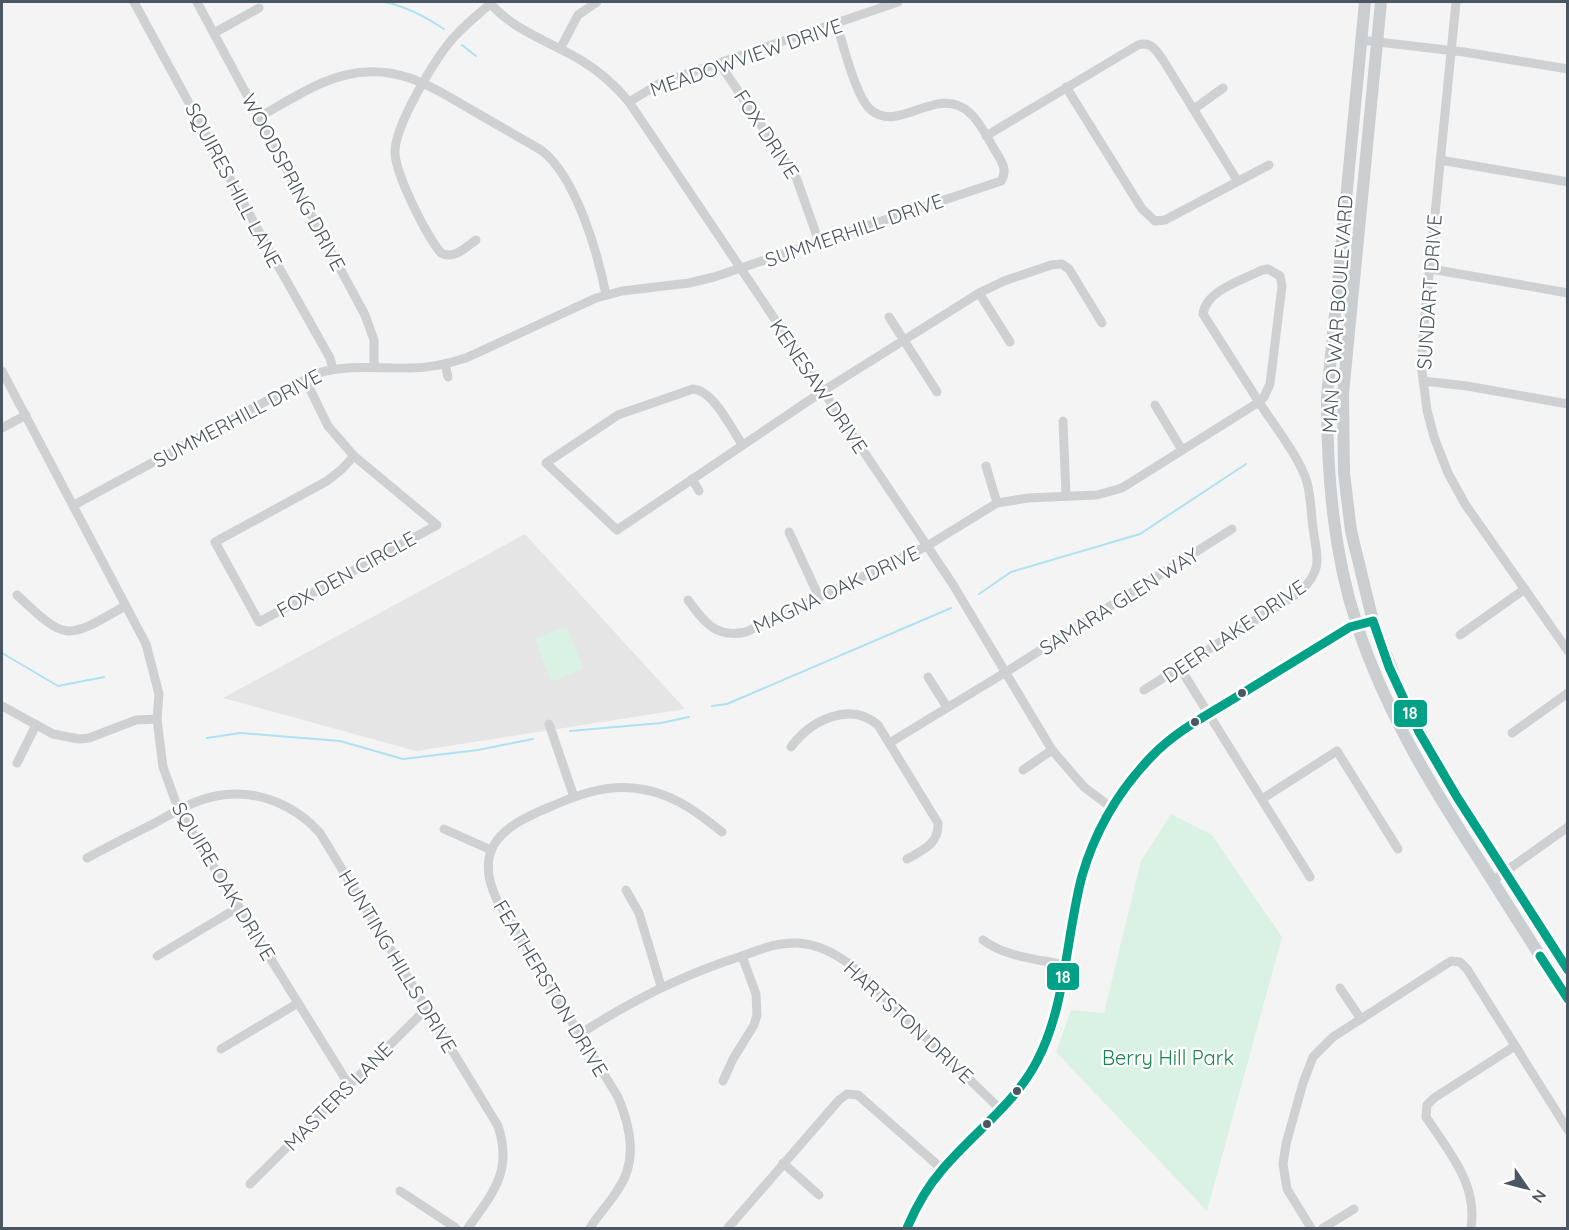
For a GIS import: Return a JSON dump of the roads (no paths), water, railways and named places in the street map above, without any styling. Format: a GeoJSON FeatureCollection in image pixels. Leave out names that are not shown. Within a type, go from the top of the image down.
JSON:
{"type":"FeatureCollection","features":[{"type":"Feature","properties":{"kind":"main road","name":"MAN O WAR BOULEVARD"},"geometry":{"type":"LineString","coordinates":[[1365,2],[1328,378],[1327,434],[1332,506],[1341,558],[1357,625],[1373,668],[1403,735],[1435,790],[1568,1000]]}},
{"type":"Feature","properties":{"kind":"main road","name":"MAN O WAR BOULEVARD"},"geometry":{"type":"LineString","coordinates":[[1381,2],[1343,394],[1344,472],[1352,531],[1373,621],[1389,667],[1419,732],[1504,872],[1568,971]]}},
{"type":"Feature","properties":{"kind":"street","name":"SQUIRES HILL LANE"},"geometry":{"type":"LineString","coordinates":[[135,2],[228,176],[330,358],[333,369]]}},
{"type":"Feature","properties":{"kind":"street","name":"WOODSPRING DRIVE"},"geometry":{"type":"LineString","coordinates":[[197,2],[365,315],[374,340],[375,367]]}},
{"type":"Feature","properties":{"kind":"street"},"geometry":{"type":"LineString","coordinates":[[560,49],[578,15],[597,2]]}},
{"type":"Feature","properties":{"kind":"street","name":"MEADOWVIEW DRIVE"},"geometry":{"type":"LineString","coordinates":[[629,102],[657,85],[837,25],[898,2]]}},
{"type":"Feature","properties":{"kind":"street","name":"SUNDART DRIVE"},"geometry":{"type":"LineString","coordinates":[[1456,2],[1422,346],[1423,381],[1431,428],[1448,473],[1465,504],[1568,651]]}},
{"type":"Feature","properties":{"kind":"street"},"geometry":{"type":"LineString","coordinates":[[476,240],[455,255],[449,256],[441,253],[400,178],[395,153],[400,125],[439,57],[455,36],[489,3]]}},
{"type":"Feature","properties":{"kind":"street","name":"KENESAW DRIVE"},"geometry":{"type":"LineString","coordinates":[[489,3],[513,24],[597,71],[629,102],[927,546],[1052,750],[1084,787],[1112,808]]}},
{"type":"Feature","properties":{"kind":"street"},"geometry":{"type":"LineString","coordinates":[[214,33],[259,8]]}},
{"type":"Feature","properties":{"kind":"street","name":"SUMMERHILL DRIVE"},"geometry":{"type":"LineString","coordinates":[[74,505],[305,379],[333,369],[410,368],[445,364],[466,358],[578,305],[606,295],[702,281],[999,182],[1003,178],[1005,168],[973,115],[954,103],[930,105],[893,117],[872,111],[862,98],[837,25]]}},
{"type":"Feature","properties":{"kind":"street"},"geometry":{"type":"LineString","coordinates":[[1361,40],[1451,50],[1568,69]]}},
{"type":"Feature","properties":{"kind":"street"},"geometry":{"type":"LineString","coordinates":[[986,136],[1138,45],[1147,44],[1154,47],[1158,53],[1237,180]]}},
{"type":"Feature","properties":{"kind":"street","name":"FOX DRIVE"},"geometry":{"type":"LineString","coordinates":[[720,64],[796,177],[819,242]]}},
{"type":"Feature","properties":{"kind":"street"},"geometry":{"type":"LineString","coordinates":[[259,117],[310,89],[344,75],[358,72],[402,75],[424,83],[541,150],[552,159],[565,178],[594,244],[606,295]]}},
{"type":"Feature","properties":{"kind":"street"},"geometry":{"type":"LineString","coordinates":[[1066,87],[1142,209],[1157,222],[1269,165]]}},
{"type":"Feature","properties":{"kind":"street"},"geometry":{"type":"LineString","coordinates":[[1194,109],[1223,88]]}},
{"type":"Feature","properties":{"kind":"street"},"geometry":{"type":"LineString","coordinates":[[1440,160],[1568,182]]}},
{"type":"Feature","properties":{"kind":"street"},"geometry":{"type":"LineString","coordinates":[[742,444],[711,398],[700,390],[693,390],[618,415],[598,426],[546,463],[617,530],[742,444],[979,292],[1051,265],[1062,264],[1069,269],[1102,323]]}},
{"type":"Feature","properties":{"kind":"street","name":"DEER LAKE DRIVE"},"geometry":{"type":"LineString","coordinates":[[1144,690],[1300,592],[1317,569],[1318,555],[1307,483],[1297,462],[1203,314],[1204,306],[1213,296],[1268,269],[1280,276],[1282,286],[1270,384],[1259,402]]}},
{"type":"Feature","properties":{"kind":"street"},"geometry":{"type":"LineString","coordinates":[[1431,269],[1568,293]]}},
{"type":"Feature","properties":{"kind":"street"},"geometry":{"type":"LineString","coordinates":[[979,292],[1010,342]]}},
{"type":"Feature","properties":{"kind":"street"},"geometry":{"type":"LineString","coordinates":[[890,317],[937,392]]}},
{"type":"Feature","properties":{"kind":"street"},"geometry":{"type":"LineString","coordinates":[[445,364],[448,377]]}},
{"type":"Feature","properties":{"kind":"street","name":"SQUIRE OAK DRIVE"},"geometry":{"type":"LineString","coordinates":[[2,371],[125,606],[139,627],[152,662],[159,694],[157,719],[163,767],[179,810],[349,1085]]}},
{"type":"Feature","properties":{"kind":"street","name":"FOX DEN CIRCLE"},"geometry":{"type":"LineString","coordinates":[[305,379],[328,426],[354,456],[437,525],[259,622],[215,542],[327,481],[354,456]]}},
{"type":"Feature","properties":{"kind":"street"},"geometry":{"type":"LineString","coordinates":[[1423,381],[1485,389],[1568,404]]}},
{"type":"Feature","properties":{"kind":"street"},"geometry":{"type":"LineString","coordinates":[[986,466],[997,504],[1014,500],[1097,495],[1122,488],[1259,402]]}},
{"type":"Feature","properties":{"kind":"street"},"geometry":{"type":"LineString","coordinates":[[1155,405],[1182,450]]}},
{"type":"Feature","properties":{"kind":"street"},"geometry":{"type":"LineString","coordinates":[[2,428],[26,415]]}},
{"type":"Feature","properties":{"kind":"street"},"geometry":{"type":"LineString","coordinates":[[1063,421],[1066,496]]}},
{"type":"Feature","properties":{"kind":"street"},"geometry":{"type":"LineString","coordinates":[[692,479],[699,491]]}},
{"type":"Feature","properties":{"kind":"street","name":"MAGNA OAK DRIVE"},"geometry":{"type":"LineString","coordinates":[[688,600],[702,618],[716,630],[736,634],[760,626],[927,546],[997,504]]}},
{"type":"Feature","properties":{"kind":"street","name":"SAMARA GLEN WAY"},"geometry":{"type":"LineString","coordinates":[[891,742],[1232,529]]}},
{"type":"Feature","properties":{"kind":"street"},"geometry":{"type":"LineString","coordinates":[[789,532],[819,597]]}},
{"type":"Feature","properties":{"kind":"street"},"geometry":{"type":"LineString","coordinates":[[1460,635],[1525,589]]}},
{"type":"Feature","properties":{"kind":"street"},"geometry":{"type":"LineString","coordinates":[[17,595],[45,621],[65,631],[82,630],[125,606]]}},
{"type":"Feature","properties":{"kind":"street"},"geometry":{"type":"LineString","coordinates":[[907,1228],[921,1199],[942,1169],[1000,1109],[1032,1071],[1047,1038],[1090,850],[1112,808],[1130,781],[1154,754],[1207,713],[1342,630],[1373,621]]}},
{"type":"Feature","properties":{"kind":"street"},"geometry":{"type":"LineString","coordinates":[[1180,668],[1310,877]]}},
{"type":"Feature","properties":{"kind":"street"},"geometry":{"type":"LineString","coordinates":[[928,677],[947,707]]}},
{"type":"Feature","properties":{"kind":"street"},"geometry":{"type":"LineString","coordinates":[[1512,733],[1568,693]]}},
{"type":"Feature","properties":{"kind":"street"},"geometry":{"type":"LineString","coordinates":[[2,706],[53,734],[79,739],[90,738],[136,720],[157,719]]}},
{"type":"Feature","properties":{"kind":"street"},"geometry":{"type":"LineString","coordinates":[[791,747],[807,730],[844,714],[854,713],[871,719],[878,725],[891,742],[938,823],[937,835],[933,842],[907,859]]}},
{"type":"Feature","properties":{"kind":"street"},"geometry":{"type":"LineString","coordinates":[[549,724],[574,797]]}},
{"type":"Feature","properties":{"kind":"street"},"geometry":{"type":"LineString","coordinates":[[17,763],[36,725]]}},
{"type":"Feature","properties":{"kind":"street"},"geometry":{"type":"LineString","coordinates":[[1023,770],[1052,750]]}},
{"type":"Feature","properties":{"kind":"street"},"geometry":{"type":"LineString","coordinates":[[1262,800],[1337,751],[1398,849]]}},
{"type":"Feature","properties":{"kind":"street"},"geometry":{"type":"LineString","coordinates":[[444,829],[491,850],[500,836],[518,821],[574,797],[613,788],[632,788],[650,790],[679,800],[722,832]]}},
{"type":"Feature","properties":{"kind":"street","name":"HUNTING HILLS DRIVE"},"geometry":{"type":"LineString","coordinates":[[87,858],[179,810],[216,796],[240,794],[274,801],[299,813],[320,833],[498,1126],[504,1154],[501,1176],[489,1199],[468,1228]]}},
{"type":"Feature","properties":{"kind":"street"},"geometry":{"type":"LineString","coordinates":[[1492,881],[1568,827]]}},
{"type":"Feature","properties":{"kind":"street","name":"FEATHERSTON DRIVE"},"geometry":{"type":"LineString","coordinates":[[491,850],[488,876],[497,900],[618,1097],[627,1117],[631,1149],[624,1178],[619,1189],[590,1228]]}},
{"type":"Feature","properties":{"kind":"street"},"geometry":{"type":"LineString","coordinates":[[626,890],[639,913],[661,986]]}},
{"type":"Feature","properties":{"kind":"street"},"geometry":{"type":"LineString","coordinates":[[157,956],[238,907]]}},
{"type":"Feature","properties":{"kind":"street"},"geometry":{"type":"LineString","coordinates":[[982,940],[1006,952],[1065,965]]}},
{"type":"Feature","properties":{"kind":"street","name":"HARTSTON DRIVE"},"geometry":{"type":"LineString","coordinates":[[580,1034],[661,986],[700,970],[769,946],[794,943],[814,946],[839,956],[864,976],[1000,1109]]}},
{"type":"Feature","properties":{"kind":"street"},"geometry":{"type":"LineString","coordinates":[[723,1082],[733,1059],[754,1025],[757,1015],[756,994],[742,956]]}},
{"type":"Feature","properties":{"kind":"street"},"geometry":{"type":"LineString","coordinates":[[1311,1228],[1287,1189],[1282,1164],[1303,1083],[1313,1058],[1333,1037],[1451,961],[1460,962],[1467,969],[1568,1130]]}},
{"type":"Feature","properties":{"kind":"street"},"geometry":{"type":"LineString","coordinates":[[1340,988],[1360,1019]]}},
{"type":"Feature","properties":{"kind":"street"},"geometry":{"type":"LineString","coordinates":[[221,1049],[298,1003]]}},
{"type":"Feature","properties":{"kind":"street","name":"MASTERS LANE"},"geometry":{"type":"LineString","coordinates":[[250,1184],[426,1009]]}},
{"type":"Feature","properties":{"kind":"street"},"geometry":{"type":"LineString","coordinates":[[1471,1228],[1473,1207],[1467,1182],[1426,1117],[1425,1109],[1429,1102],[1441,1093],[1515,1046]]}},
{"type":"Feature","properties":{"kind":"street"},"geometry":{"type":"LineString","coordinates":[[728,1228],[783,1163],[847,1094],[854,1094],[942,1169]]}},
{"type":"Feature","properties":{"kind":"street"},"geometry":{"type":"LineString","coordinates":[[783,1163],[819,1195]]}},
{"type":"Feature","properties":{"kind":"street"},"geometry":{"type":"LineString","coordinates":[[400,1191],[456,1228]]}},
{"type":"Feature","properties":{"kind":"street"},"geometry":{"type":"LineString","coordinates":[[1323,1228],[1354,1209]]}},
{"type":"Feature","properties":{"kind":"waterway"},"geometry":{"type":"LineString","coordinates":[[385,2],[415,12],[444,29]]}},
{"type":"Feature","properties":{"kind":"waterway"},"geometry":{"type":"LineString","coordinates":[[462,45],[476,56]]}},
{"type":"Feature","properties":{"kind":"waterway"},"geometry":{"type":"LineString","coordinates":[[979,594],[1011,572],[1140,534],[1246,464]]}},
{"type":"Feature","properties":{"kind":"waterway"},"geometry":{"type":"LineString","coordinates":[[712,706],[727,704],[951,608]]}},
{"type":"Feature","properties":{"kind":"waterway"},"geometry":{"type":"LineString","coordinates":[[2,653],[58,686],[104,677]]}},
{"type":"Feature","properties":{"kind":"waterway"},"geometry":{"type":"LineString","coordinates":[[570,731],[661,723],[689,717]]}},
{"type":"Feature","properties":{"kind":"waterway"},"geometry":{"type":"LineString","coordinates":[[207,738],[240,733],[340,741],[403,759],[478,750],[533,739]]}},
{"type":"Feature","properties":{"kind":"park label","name":"Berry Hill Park"},"geometry":{"type":"Point","coordinates":[1168,1057]}}]}
